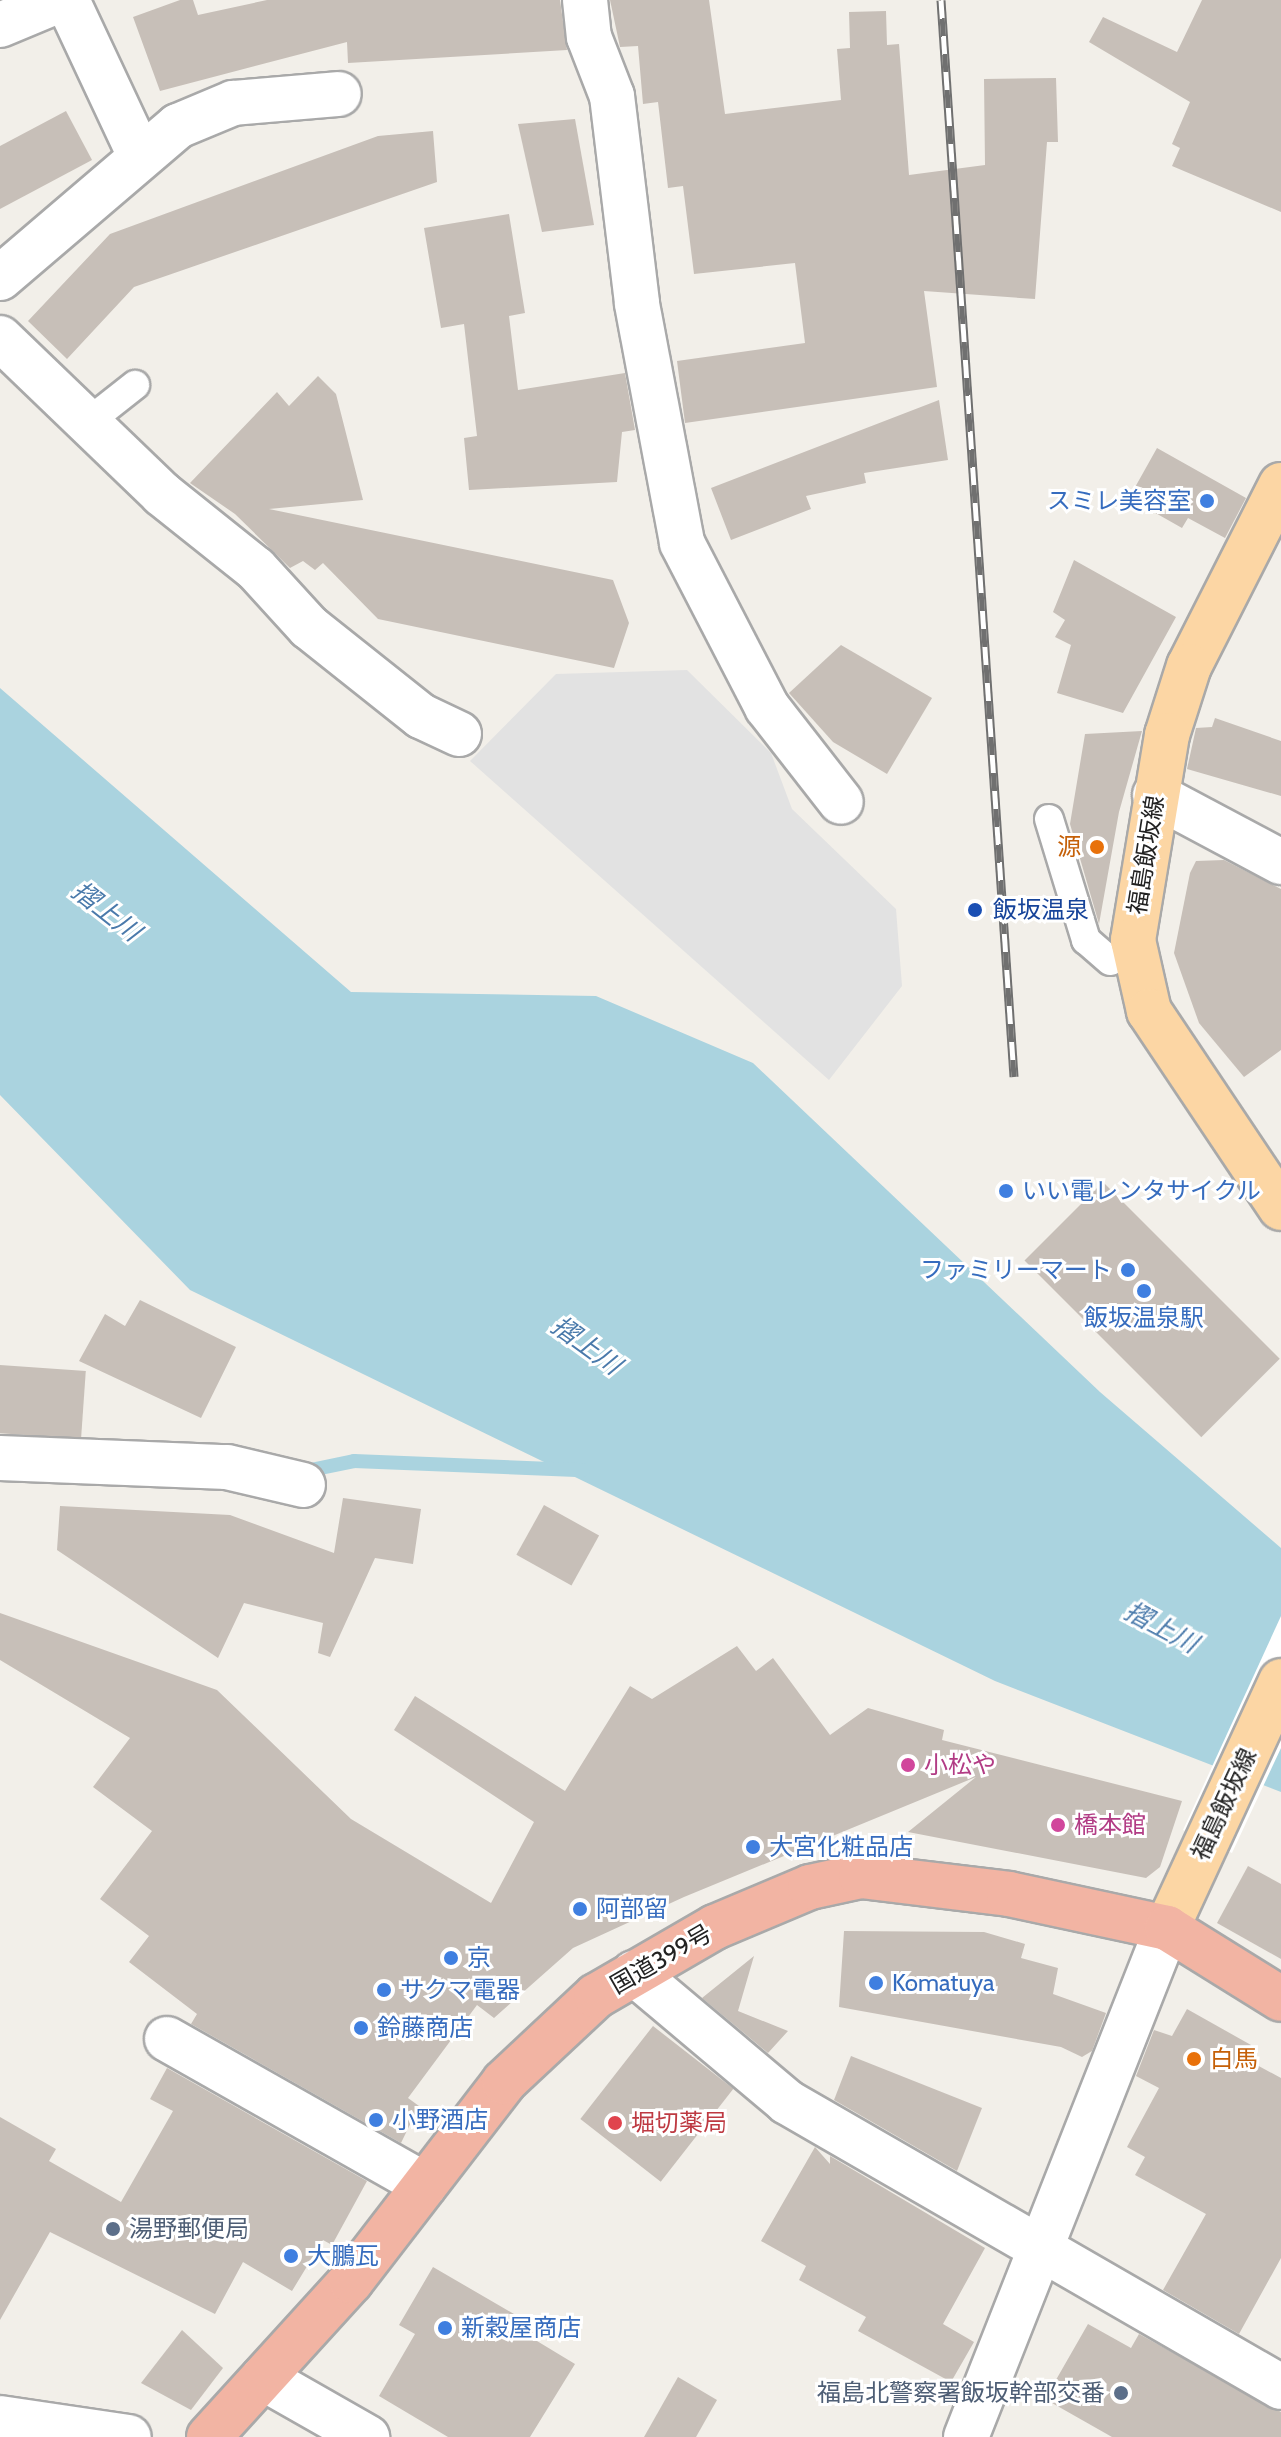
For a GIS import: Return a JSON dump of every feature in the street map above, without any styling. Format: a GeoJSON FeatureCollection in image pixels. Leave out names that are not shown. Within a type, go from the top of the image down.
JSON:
{"type":"FeatureCollection","features":[{"type":"Feature","properties":{"kind":"highway","name":"国道399号"},"geometry":{"type":"LineString","coordinates":[[209,2437],[263,2378],[425,2185],[504,2082],[596,1996],[715,1927],[810,1887],[861,1876],[1009,1894],[1167,1928],[1281,1999]]}},
{"type":"Feature","properties":{"kind":"main road","name":"福島飯坂線"},"geometry":{"type":"LineString","coordinates":[[1281,485],[1189,666],[1155,795],[1135,915],[1139,987],[1187,1077],[1281,1208]]}},
{"type":"Feature","properties":{"kind":"main road","name":"福島飯坂線"},"geometry":{"type":"LineString","coordinates":[[1167,1928],[1281,1681]]}},
{"type":"Feature","properties":{"kind":"street"},"geometry":{"type":"LineString","coordinates":[[0,25],[60,0]]}},
{"type":"Feature","properties":{"kind":"street"},"geometry":{"type":"LineString","coordinates":[[67,0],[140,156]]}},
{"type":"Feature","properties":{"kind":"street"},"geometry":{"type":"LineString","coordinates":[[585,0],[589,37],[612,96],[637,304],[682,543],[767,707],[841,802]]}},
{"type":"Feature","properties":{"kind":"street"},"geometry":{"type":"LineString","coordinates":[[0,278],[178,126],[233,103],[339,94]]}},
{"type":"Feature","properties":{"kind":"street"},"geometry":{"type":"LineString","coordinates":[[0,338],[88,422],[256,569],[309,627],[421,716],[459,734]]}},
{"type":"Feature","properties":{"kind":"street"},"geometry":{"type":"LineString","coordinates":[[1155,795],[1281,862]]}},
{"type":"Feature","properties":{"kind":"street"},"geometry":{"type":"LineString","coordinates":[[0,1458],[227,1467],[303,1485]]}},
{"type":"Feature","properties":{"kind":"street"},"geometry":{"type":"LineString","coordinates":[[966,2437],[1038,2248],[1167,1928]]}},
{"type":"Feature","properties":{"kind":"street"},"geometry":{"type":"LineString","coordinates":[[634,1973],[787,2102],[1281,2387]]}},
{"type":"Feature","properties":{"kind":"street"},"geometry":{"type":"LineString","coordinates":[[167,2039],[425,2185]]}},
{"type":"Feature","properties":{"kind":"street"},"geometry":{"type":"LineString","coordinates":[[263,2378],[367,2437]]}},
{"type":"Feature","properties":{"kind":"street"},"geometry":{"type":"LineString","coordinates":[[0,2389],[15,2420],[129,2437]]}},
{"type":"Feature","properties":{"kind":"lane"},"geometry":{"type":"LineString","coordinates":[[88,422],[135,385]]}},
{"type":"Feature","properties":{"kind":"lane"},"geometry":{"type":"LineString","coordinates":[[1049,819],[1086,940],[1110,961]]}},
{"type":"Feature","properties":{"kind":"shaded area"},"geometry":{"type":"Polygon","coordinates":[[[687,670],[771,753],[792,809],[896,909],[902,986],[829,1080],[470,761],[556,674],[687,670]]]}},
{"type":"Feature","properties":{"kind":"water","name":"摺上川"},"geometry":{"type":"Polygon","coordinates":[[[0,688],[351,992],[596,996],[753,1063],[1100,1392],[1281,1548],[1281,1792],[995,1681],[190,1290],[0,1095],[0,688]]]}},
{"type":"Feature","properties":{"kind":"pier"},"geometry":{"type":"Polygon","coordinates":[[[1281,1616],[1281,1748],[1232,1853],[1183,1830],[1281,1616]]]}},
{"type":"Feature","properties":{"kind":"building"},"geometry":{"type":"Polygon","coordinates":[[[180,0],[193,0],[198,15],[267,0],[560,0],[567,50],[348,63],[347,42],[160,91],[133,17],[180,0]]]}},
{"type":"Feature","properties":{"kind":"building"},"geometry":{"type":"Polygon","coordinates":[[[610,0],[709,0],[725,114],[841,100],[837,49],[850,48],[849,12],[886,11],[887,45],[899,44],[909,175],[985,165],[984,79],[1056,78],[1058,142],[1047,142],[1035,299],[924,291],[937,387],[685,423],[677,361],[805,343],[795,263],[694,274],[683,186],[668,188],[658,102],[643,104],[638,46],[620,47],[610,0]]]}},
{"type":"Feature","properties":{"kind":"building"},"geometry":{"type":"Polygon","coordinates":[[[1202,0],[1281,0],[1281,212],[1172,166],[1180,148],[1172,144],[1190,102],[1089,42],[1103,17],[1177,52],[1202,0]]]}},
{"type":"Feature","properties":{"kind":"building"},"geometry":{"type":"Polygon","coordinates":[[[66,111],[92,160],[0,209],[0,146],[66,111]]]}},
{"type":"Feature","properties":{"kind":"building"},"geometry":{"type":"Polygon","coordinates":[[[575,119],[594,225],[542,232],[518,124],[575,119]]]}},
{"type":"Feature","properties":{"kind":"building"},"geometry":{"type":"Polygon","coordinates":[[[433,131],[437,182],[134,287],[67,359],[28,321],[110,234],[378,136],[433,131]]]}},
{"type":"Feature","properties":{"kind":"building"},"geometry":{"type":"Polygon","coordinates":[[[509,214],[525,313],[509,316],[518,390],[625,373],[635,430],[622,432],[617,482],[469,490],[464,438],[477,436],[464,324],[441,328],[424,228],[509,214]]]}},
{"type":"Feature","properties":{"kind":"building"},"geometry":{"type":"Polygon","coordinates":[[[318,376],[336,394],[363,500],[269,509],[613,580],[629,623],[614,668],[378,619],[323,563],[315,570],[303,561],[290,568],[235,514],[190,483],[277,392],[289,406],[318,376]]]}},
{"type":"Feature","properties":{"kind":"building"},"geometry":{"type":"Polygon","coordinates":[[[939,400],[948,460],[864,473],[866,483],[806,496],[811,509],[731,540],[711,488],[939,400]]]}},
{"type":"Feature","properties":{"kind":"building"},"geometry":{"type":"Polygon","coordinates":[[[1157,448],[1246,498],[1225,538],[1188,518],[1182,528],[1129,498],[1157,448]]]}},
{"type":"Feature","properties":{"kind":"building"},"geometry":{"type":"Polygon","coordinates":[[[1074,560],[1176,617],[1123,713],[1057,693],[1071,645],[1055,637],[1065,620],[1053,612],[1074,560]]]}},
{"type":"Feature","properties":{"kind":"building"},"geometry":{"type":"Polygon","coordinates":[[[841,645],[932,698],[887,774],[833,742],[789,693],[841,645]]]}},
{"type":"Feature","properties":{"kind":"building"},"geometry":{"type":"Polygon","coordinates":[[[1215,718],[1281,741],[1281,796],[1187,769],[1196,728],[1212,727],[1215,718]]]}},
{"type":"Feature","properties":{"kind":"building"},"geometry":{"type":"Polygon","coordinates":[[[1142,731],[1119,812],[1099,924],[1070,824],[1085,734],[1142,731]]]}},
{"type":"Feature","properties":{"kind":"building"},"geometry":{"type":"Polygon","coordinates":[[[1224,860],[1281,889],[1281,1050],[1244,1077],[1199,1023],[1174,953],[1190,873],[1196,861],[1224,860]]]}},
{"type":"Feature","properties":{"kind":"building"},"geometry":{"type":"Polygon","coordinates":[[[1103,1182],[1280,1359],[1201,1437],[1025,1260],[1103,1182]]]}},
{"type":"Feature","properties":{"kind":"building"},"geometry":{"type":"Polygon","coordinates":[[[140,1300],[236,1347],[201,1418],[79,1361],[105,1314],[125,1326],[140,1300]]]}},
{"type":"Feature","properties":{"kind":"building"},"geometry":{"type":"Polygon","coordinates":[[[0,1365],[86,1371],[81,1439],[0,1433],[0,1365]]]}},
{"type":"Feature","properties":{"kind":"building"},"geometry":{"type":"Polygon","coordinates":[[[343,1498],[421,1509],[413,1564],[375,1558],[330,1657],[318,1653],[323,1623],[244,1603],[218,1658],[57,1550],[60,1506],[230,1515],[334,1553],[343,1498]]]}},
{"type":"Feature","properties":{"kind":"building"},"geometry":{"type":"Polygon","coordinates":[[[544,1505],[599,1536],[571,1585],[516,1555],[544,1505]]]}},
{"type":"Feature","properties":{"kind":"building"},"geometry":{"type":"Polygon","coordinates":[[[0,1613],[217,1690],[351,1819],[491,1903],[534,1822],[394,1730],[415,1696],[565,1791],[630,1686],[652,1699],[737,1646],[756,1671],[773,1658],[830,1735],[868,1708],[944,1730],[942,1740],[1182,1801],[1160,1867],[1146,1878],[908,1832],[976,1777],[684,1897],[573,1948],[494,2018],[477,2005],[408,2098],[419,2106],[401,2143],[191,2024],[197,2014],[129,1962],[149,1936],[100,1899],[152,1831],[93,1787],[130,1738],[0,1660],[0,1613]]]}},
{"type":"Feature","properties":{"kind":"building"},"geometry":{"type":"Polygon","coordinates":[[[1248,1866],[1281,1884],[1281,1959],[1217,1923],[1248,1866]]]}},
{"type":"Feature","properties":{"kind":"building"},"geometry":{"type":"Polygon","coordinates":[[[844,1931],[984,1932],[1025,1944],[1021,1958],[1058,1968],[1053,1994],[1106,2013],[1092,2051],[1082,2057],[1061,2047],[839,2007],[844,1931]]]}},
{"type":"Feature","properties":{"kind":"building"},"geometry":{"type":"Polygon","coordinates":[[[754,1956],[738,2011],[788,2031],[768,2053],[702,1998],[754,1956]]]}},
{"type":"Feature","properties":{"kind":"building"},"geometry":{"type":"Polygon","coordinates":[[[1187,2009],[1251,2045],[1244,2058],[1281,2078],[1281,2258],[1239,2334],[1163,2290],[1206,2214],[1135,2175],[1145,2157],[1127,2147],[1159,2088],[1136,2076],[1154,2030],[1172,2036],[1187,2009]]]}},
{"type":"Feature","properties":{"kind":"building"},"geometry":{"type":"Polygon","coordinates":[[[653,2026],[733,2089],[661,2182],[580,2119],[653,2026]]]}},
{"type":"Feature","properties":{"kind":"building"},"geometry":{"type":"Polygon","coordinates":[[[851,2056],[982,2108],[957,2171],[834,2100],[851,2056]]]}},
{"type":"Feature","properties":{"kind":"building"},"geometry":{"type":"Polygon","coordinates":[[[167,2068],[367,2181],[332,2245],[323,2240],[292,2291],[243,2262],[215,2314],[50,2232],[0,2320],[0,2117],[56,2149],[49,2161],[121,2202],[173,2111],[150,2099],[167,2068]]]}},
{"type":"Feature","properties":{"kind":"building"},"geometry":{"type":"Polygon","coordinates":[[[815,2147],[830,2164],[830,2156],[985,2248],[943,2324],[974,2342],[951,2382],[858,2331],[866,2317],[799,2280],[806,2266],[761,2241],[815,2147]]]}},
{"type":"Feature","properties":{"kind":"building"},"geometry":{"type":"Polygon","coordinates":[[[433,2267],[538,2328],[532,2338],[575,2364],[530,2437],[448,2437],[379,2396],[415,2334],[399,2325],[433,2267]]]}},
{"type":"Feature","properties":{"kind":"building"},"geometry":{"type":"Polygon","coordinates":[[[1088,2324],[1131,2348],[1139,2334],[1281,2412],[1281,2437],[1112,2437],[1045,2399],[1088,2324]]]}},
{"type":"Feature","properties":{"kind":"building"},"geometry":{"type":"Polygon","coordinates":[[[182,2330],[223,2368],[191,2410],[141,2383],[182,2330]]]}},
{"type":"Feature","properties":{"kind":"building"},"geometry":{"type":"Polygon","coordinates":[[[678,2377],[717,2400],[696,2437],[644,2437],[678,2377]]]}},
{"type":"Feature","properties":{"kind":"waterway"},"geometry":{"type":"LineString","coordinates":[[301,1472],[354,1461],[583,1470]]}},
{"type":"Feature","properties":{"kind":"railway"},"geometry":{"type":"LineString","coordinates":[[941,0],[1014,1077]]}},
{"type":"Feature","properties":{"kind":"place","name":"スミレ美容室"},"geometry":{"type":"Point","coordinates":[1207,501]}},
{"type":"Feature","properties":{"kind":"place","name":"源"},"geometry":{"type":"Point","coordinates":[1097,847]}},
{"type":"Feature","properties":{"kind":"place","name":"飯坂温泉"},"geometry":{"type":"Point","coordinates":[975,910]}},
{"type":"Feature","properties":{"kind":"place","name":"いい電レンタサイクル"},"geometry":{"type":"Point","coordinates":[1006,1191]}},
{"type":"Feature","properties":{"kind":"place","name":"ファミリーマート"},"geometry":{"type":"Point","coordinates":[1128,1270]}},
{"type":"Feature","properties":{"kind":"place","name":"飯坂温泉駅"},"geometry":{"type":"Point","coordinates":[1144,1291]}},
{"type":"Feature","properties":{"kind":"place","name":"小松や"},"geometry":{"type":"Point","coordinates":[908,1765]}},
{"type":"Feature","properties":{"kind":"place","name":"橋本館"},"geometry":{"type":"Point","coordinates":[1058,1825]}},
{"type":"Feature","properties":{"kind":"place","name":"大宮化粧品店"},"geometry":{"type":"Point","coordinates":[753,1847]}},
{"type":"Feature","properties":{"kind":"place","name":"阿部留"},"geometry":{"type":"Point","coordinates":[580,1909]}},
{"type":"Feature","properties":{"kind":"place","name":"京"},"geometry":{"type":"Point","coordinates":[451,1958]}},
{"type":"Feature","properties":{"kind":"place","name":"Komatuya"},"geometry":{"type":"Point","coordinates":[876,1983]}},
{"type":"Feature","properties":{"kind":"place","name":"サクマ電器"},"geometry":{"type":"Point","coordinates":[384,1990]}},
{"type":"Feature","properties":{"kind":"place","name":"鈴藤商店"},"geometry":{"type":"Point","coordinates":[361,2028]}},
{"type":"Feature","properties":{"kind":"place","name":"白馬"},"geometry":{"type":"Point","coordinates":[1194,2059]}},
{"type":"Feature","properties":{"kind":"place","name":"小野酒店"},"geometry":{"type":"Point","coordinates":[376,2120]}},
{"type":"Feature","properties":{"kind":"place","name":"堀切薬局"},"geometry":{"type":"Point","coordinates":[615,2123]}},
{"type":"Feature","properties":{"kind":"place","name":"湯野郵便局"},"geometry":{"type":"Point","coordinates":[113,2229]}},
{"type":"Feature","properties":{"kind":"place","name":"大鵬瓦"},"geometry":{"type":"Point","coordinates":[291,2256]}},
{"type":"Feature","properties":{"kind":"place","name":"新穀屋商店"},"geometry":{"type":"Point","coordinates":[445,2328]}},
{"type":"Feature","properties":{"kind":"place","name":"福島北警察署飯坂幹部交番"},"geometry":{"type":"Point","coordinates":[1121,2393]}}]}
